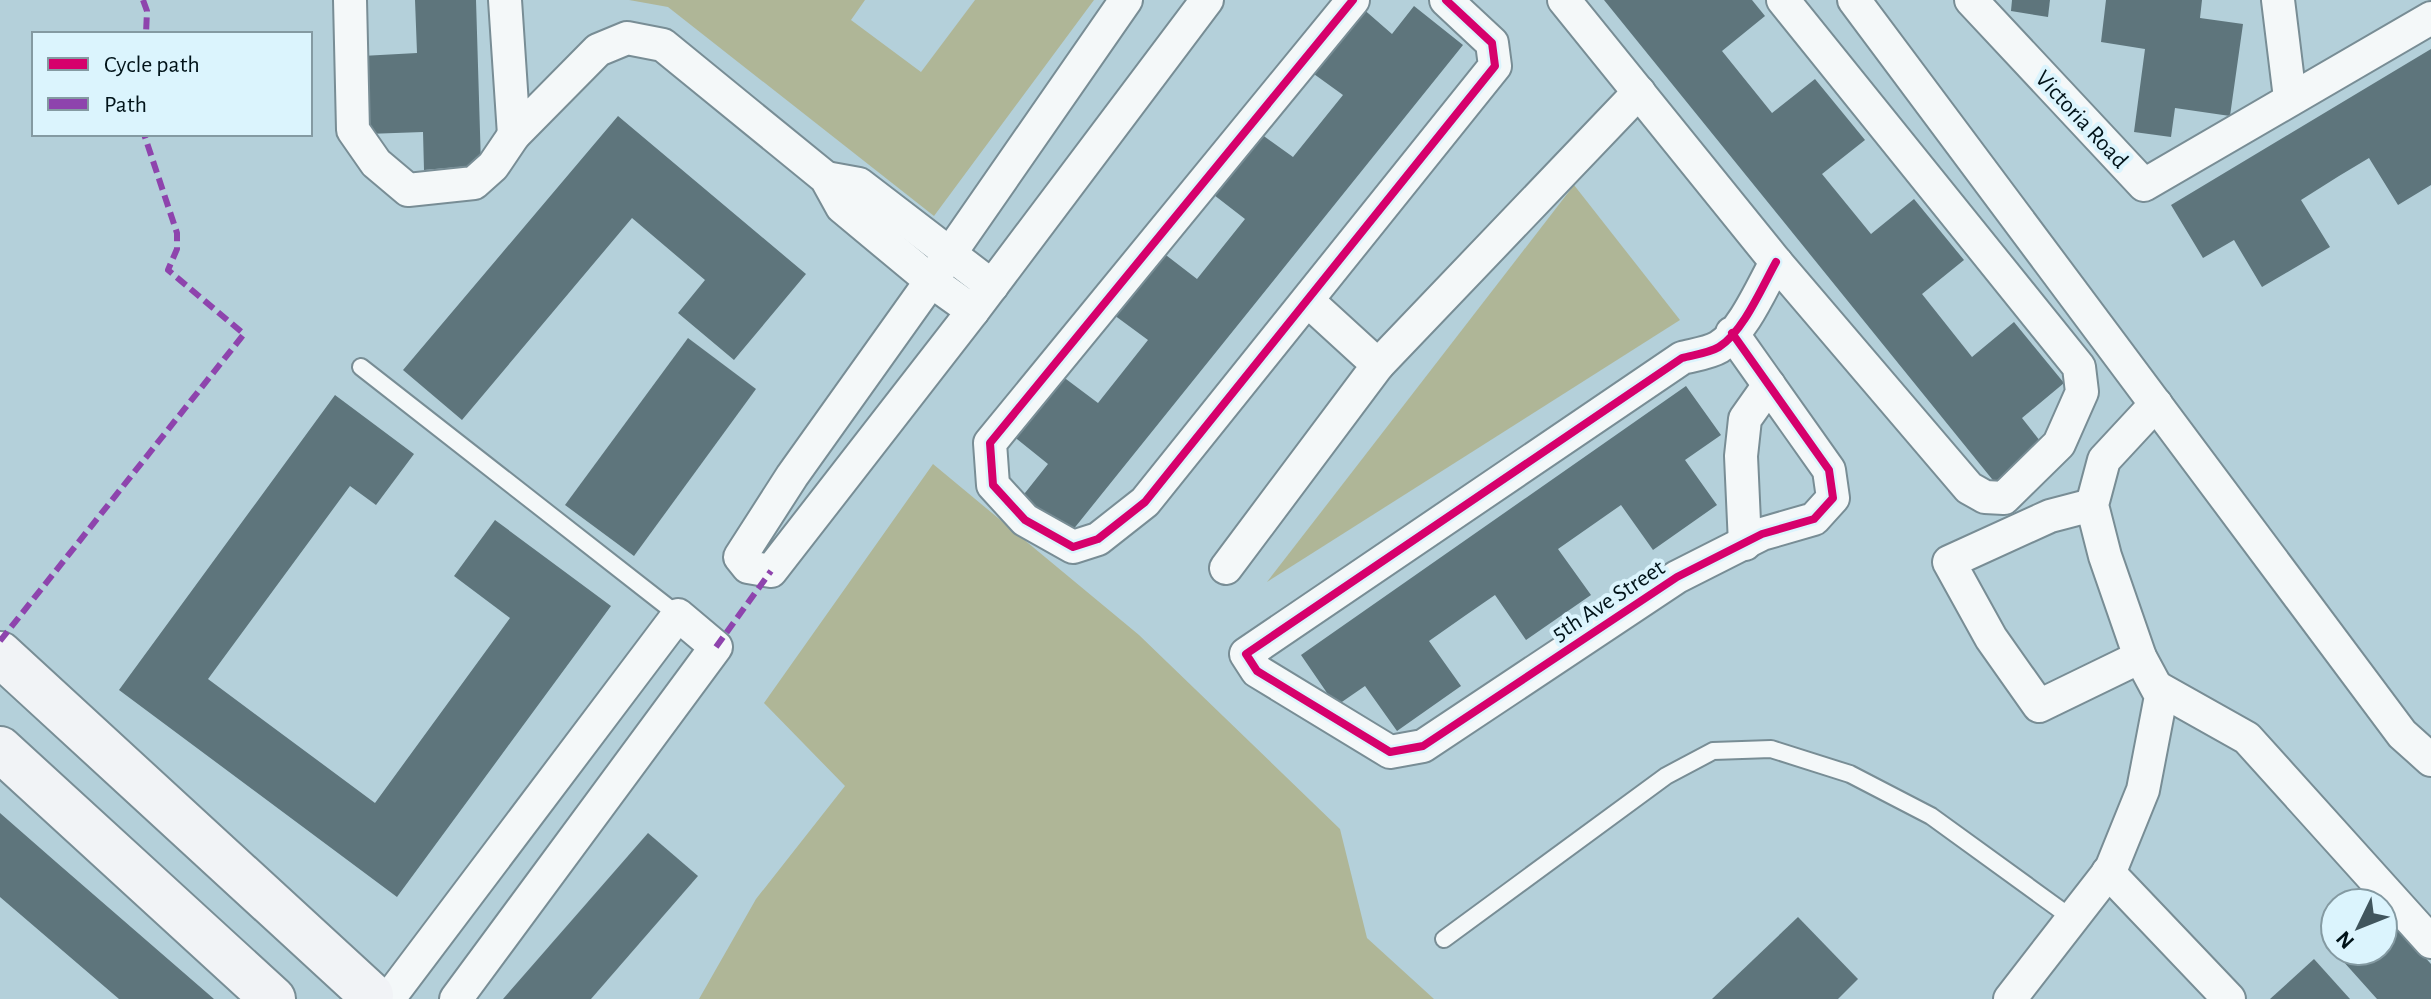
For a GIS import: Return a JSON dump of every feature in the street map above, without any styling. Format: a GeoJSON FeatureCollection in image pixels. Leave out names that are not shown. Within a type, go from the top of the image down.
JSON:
{"type":"FeatureCollection","features":[{"type":"Feature","properties":{"kind":"street"},"geometry":{"type":"LineString","coordinates":[[350,0],[353,130],[376,163],[408,190],[474,183],[493,166],[514,135],[598,50],[627,38],[663,45],[826,178],[859,184],[940,268],[982,298]]}},
{"type":"Feature","properties":{"kind":"street"},"geometry":{"type":"LineString","coordinates":[[505,0],[514,135]]}},
{"type":"Feature","properties":{"kind":"street"},"geometry":{"type":"LineString","coordinates":[[1126,0],[792,476],[740,557],[748,567],[771,571],[1207,0]]}},
{"type":"Feature","properties":{"kind":"street"},"geometry":{"type":"LineString","coordinates":[[1353,0],[990,443],[993,485],[1025,520],[1073,547],[1098,539],[1145,502],[1308,301],[1495,66],[1492,43],[1446,0]]}},
{"type":"Feature","properties":{"kind":"street"},"geometry":{"type":"LineString","coordinates":[[1564,0],[1776,262],[1969,488],[1985,497],[2004,498],[2059,444],[2082,392],[2079,367],[1783,0]]}},
{"type":"Feature","properties":{"kind":"street"},"geometry":{"type":"LineString","coordinates":[[1854,0],[2402,734],[2431,760]]}},
{"type":"Feature","properties":{"kind":"street","name":"Victoria Road"},"geometry":{"type":"LineString","coordinates":[[1971,0],[2144,185],[2431,18]]}},
{"type":"Feature","properties":{"kind":"street"},"geometry":{"type":"LineString","coordinates":[[2278,0],[2290,98]]}},
{"type":"Feature","properties":{"kind":"street"},"geometry":{"type":"LineString","coordinates":[[1226,568],[1378,365],[1639,92]]}},
{"type":"Feature","properties":{"kind":"street"},"geometry":{"type":"LineString","coordinates":[[1732,333],[1741,324],[1776,262]]}},
{"type":"Feature","properties":{"kind":"street"},"geometry":{"type":"LineString","coordinates":[[1308,301],[1378,365]]}},
{"type":"Feature","properties":{"kind":"street","name":"5th Ave Street"},"geometry":{"type":"LineString","coordinates":[[1732,333],[1829,470],[1833,498],[1814,519],[1762,534],[1677,577],[1423,746],[1390,752],[1257,671],[1246,654],[1682,358],[1719,347],[1732,333]]}},
{"type":"Feature","properties":{"kind":"street"},"geometry":{"type":"LineString","coordinates":[[1745,544],[1741,456],[1745,419],[1769,385]]}},
{"type":"Feature","properties":{"kind":"street"},"geometry":{"type":"LineString","coordinates":[[2010,999],[2108,872],[2143,790],[2161,696],[2140,657],[2105,556],[2092,505],[2104,460],[2156,404]]}},
{"type":"Feature","properties":{"kind":"street"},"geometry":{"type":"LineString","coordinates":[[2092,505],[2050,516],[1949,562],[1991,638],[2039,706],[2140,657]]}},
{"type":"Feature","properties":{"kind":"street"},"geometry":{"type":"LineString","coordinates":[[0,654],[378,998],[678,615],[716,647],[456,999]]}},
{"type":"Feature","properties":{"kind":"street"},"geometry":{"type":"LineString","coordinates":[[2158,688],[2247,738],[2431,942]]}},
{"type":"Feature","properties":{"kind":"street"},"geometry":{"type":"LineString","coordinates":[[0,749],[273,999]]}},
{"type":"Feature","properties":{"kind":"street"},"geometry":{"type":"LineString","coordinates":[[2108,872],[2229,999]]}},
{"type":"Feature","properties":{"kind":"lane"},"geometry":{"type":"LineString","coordinates":[[361,367],[678,615]]}},
{"type":"Feature","properties":{"kind":"lane"},"geometry":{"type":"LineString","coordinates":[[1444,939],[1666,776],[1713,751],[1771,749],[1850,774],[1931,816],[2073,919]]}},
{"type":"Feature","properties":{"kind":"green space"},"geometry":{"type":"Polygon","coordinates":[[[629,0],[865,0],[851,20],[921,72],[975,0],[1094,0],[934,216],[668,7],[629,0]]]}},
{"type":"Feature","properties":{"kind":"green space"},"geometry":{"type":"Polygon","coordinates":[[[1574,185],[1680,320],[1267,582],[1574,185]]]}},
{"type":"Feature","properties":{"kind":"green space"},"geometry":{"type":"Polygon","coordinates":[[[933,464],[1139,635],[1340,829],[1367,938],[1434,999],[699,999],[756,899],[845,786],[764,703],[933,464]]]}},
{"type":"Feature","properties":{"kind":"building"},"geometry":{"type":"Polygon","coordinates":[[[415,0],[476,0],[481,165],[424,170],[423,132],[367,134],[362,56],[417,53],[415,0]]]}},
{"type":"Feature","properties":{"kind":"building"},"geometry":{"type":"Polygon","coordinates":[[[1604,0],[1752,0],[1765,16],[1722,51],[1772,113],[1815,79],[1865,140],[1822,174],[1871,234],[1914,199],[1964,260],[1922,294],[1972,357],[2014,322],[2064,383],[2022,418],[2044,446],[1996,484],[1604,0]]]}},
{"type":"Feature","properties":{"kind":"building"},"geometry":{"type":"Polygon","coordinates":[[[2012,0],[2050,0],[2048,17],[2011,11],[2012,0]]]}},
{"type":"Feature","properties":{"kind":"building"},"geometry":{"type":"Polygon","coordinates":[[[2106,0],[2202,0],[2200,18],[2243,24],[2230,116],[2175,108],[2171,137],[2134,132],[2145,49],[2101,42],[2106,0]]]}},
{"type":"Feature","properties":{"kind":"building"},"geometry":{"type":"Polygon","coordinates":[[[1414,6],[1463,45],[1068,536],[1021,498],[1048,464],[1012,435],[1062,376],[1098,403],[1148,340],[1114,315],[1162,252],[1197,279],[1245,219],[1214,195],[1261,134],[1293,157],[1343,95],[1307,69],[1361,7],[1392,34],[1414,6]]]}},
{"type":"Feature","properties":{"kind":"building"},"geometry":{"type":"Polygon","coordinates":[[[2431,49],[2431,185],[2398,205],[2369,158],[2339,176],[2301,200],[2330,247],[2262,287],[2234,240],[2203,258],[2171,205],[2431,49]]]}},
{"type":"Feature","properties":{"kind":"building"},"geometry":{"type":"Polygon","coordinates":[[[618,116],[806,274],[734,360],[678,313],[705,280],[632,218],[462,420],[403,370],[618,116]]]}},
{"type":"Feature","properties":{"kind":"building"},"geometry":{"type":"Polygon","coordinates":[[[688,338],[756,389],[634,556],[565,505],[688,338]]]}},
{"type":"Feature","properties":{"kind":"building"},"geometry":{"type":"Polygon","coordinates":[[[1686,386],[1721,435],[1685,460],[1717,505],[1653,550],[1621,505],[1558,549],[1591,595],[1526,640],[1495,595],[1466,615],[1429,641],[1461,686],[1397,731],[1365,686],[1336,706],[1301,655],[1686,386]]]}},
{"type":"Feature","properties":{"kind":"building"},"geometry":{"type":"Polygon","coordinates":[[[335,395],[414,454],[376,505],[350,486],[208,679],[375,803],[510,618],[454,576],[495,520],[611,606],[397,897],[119,690],[335,395]]]}},
{"type":"Feature","properties":{"kind":"building"},"geometry":{"type":"Polygon","coordinates":[[[0,813],[214,999],[119,999],[0,897],[0,813]]]}},
{"type":"Feature","properties":{"kind":"building"},"geometry":{"type":"Polygon","coordinates":[[[648,833],[698,876],[591,999],[503,999],[648,833]]]}},
{"type":"Feature","properties":{"kind":"building"},"geometry":{"type":"Polygon","coordinates":[[[1798,917],[1858,979],[1838,999],[1712,999],[1798,917]]]}},
{"type":"Feature","properties":{"kind":"building"},"geometry":{"type":"Polygon","coordinates":[[[2399,929],[2431,964],[2431,999],[2377,999],[2348,967],[2399,967],[2399,929]]]}},
{"type":"Feature","properties":{"kind":"building"},"geometry":{"type":"Polygon","coordinates":[[[2314,959],[2350,999],[2270,999],[2314,959]]]}},
{"type":"Feature","properties":{"kind":"marked path"},"geometry":{"type":"LineString","coordinates":[[143,0],[147,11],[146,32]]}},
{"type":"Feature","properties":{"kind":"marked path"},"geometry":{"type":"LineString","coordinates":[[0,641],[244,334],[168,270],[177,249],[177,233],[145,136]]}},
{"type":"Feature","properties":{"kind":"marked path"},"geometry":{"type":"LineString","coordinates":[[716,647],[771,571]]}},
{"type":"Feature","properties":{"kind":"cycle path"},"geometry":{"type":"LineString","coordinates":[[1353,0],[990,443],[993,485],[1025,520],[1073,547],[1098,539],[1145,502],[1495,66],[1492,43],[1446,0]]}},
{"type":"Feature","properties":{"kind":"cycle path"},"geometry":{"type":"LineString","coordinates":[[1732,333],[1829,470],[1833,498],[1814,519],[1762,534],[1677,577],[1423,746],[1390,752],[1257,671],[1246,654],[1682,358],[1719,347],[1728,340],[1736,331],[1744,320],[1776,262]]}}]}
